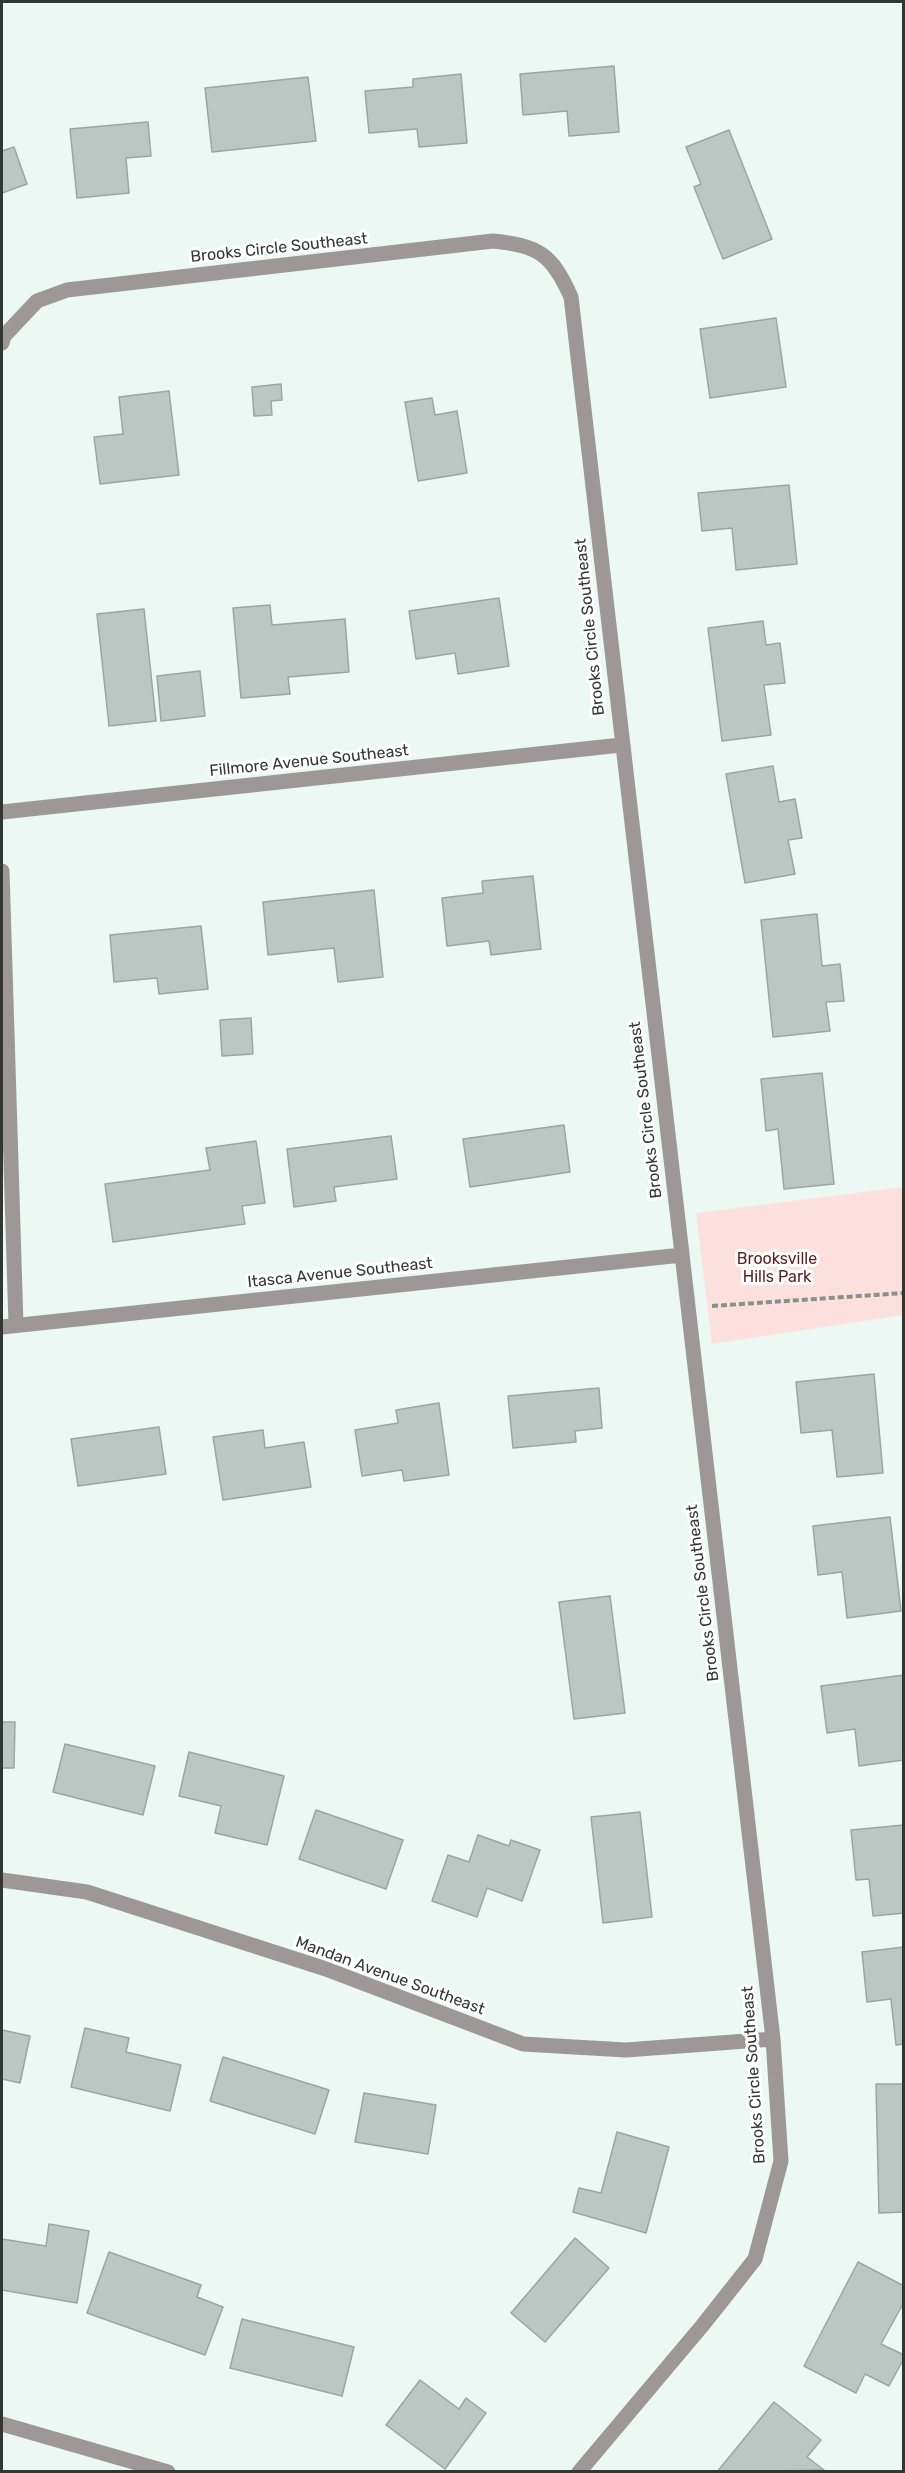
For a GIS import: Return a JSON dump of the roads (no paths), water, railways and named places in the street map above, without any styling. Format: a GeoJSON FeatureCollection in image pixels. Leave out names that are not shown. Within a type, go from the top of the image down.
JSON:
{"type":"FeatureCollection","features":[{"type":"Feature","properties":{"kind":"street","name":"Brooks Circle Southeast"},"geometry":{"type":"LineString","coordinates":[[2,344],[4,336],[37,301],[67,290],[493,241],[519,244],[542,253],[560,272],[571,297],[621,745],[773,2039],[781,2161],[755,2259],[702,2326],[579,2472]]}},
{"type":"Feature","properties":{"kind":"street","name":"Fillmore Avenue Southeast"},"geometry":{"type":"LineString","coordinates":[[2,812],[621,745]]}},
{"type":"Feature","properties":{"kind":"street"},"geometry":{"type":"LineString","coordinates":[[2,871],[9,1326]]}},
{"type":"Feature","properties":{"kind":"street","name":"Itasca Avenue Southeast"},"geometry":{"type":"LineString","coordinates":[[9,1326],[682,1255]]}},
{"type":"Feature","properties":{"kind":"street","name":"Mandan Avenue Southeast"},"geometry":{"type":"LineString","coordinates":[[2,1880],[87,1892],[326,1970],[523,2044],[626,2050],[773,2039]]}},
{"type":"Feature","properties":{"kind":"street"},"geometry":{"type":"LineString","coordinates":[[2,2424],[168,2472]]}},
{"type":"Feature","properties":{"kind":"park label","name":"Brooksville Hills Park"},"geometry":{"type":"Point","coordinates":[777,1268]}}]}
